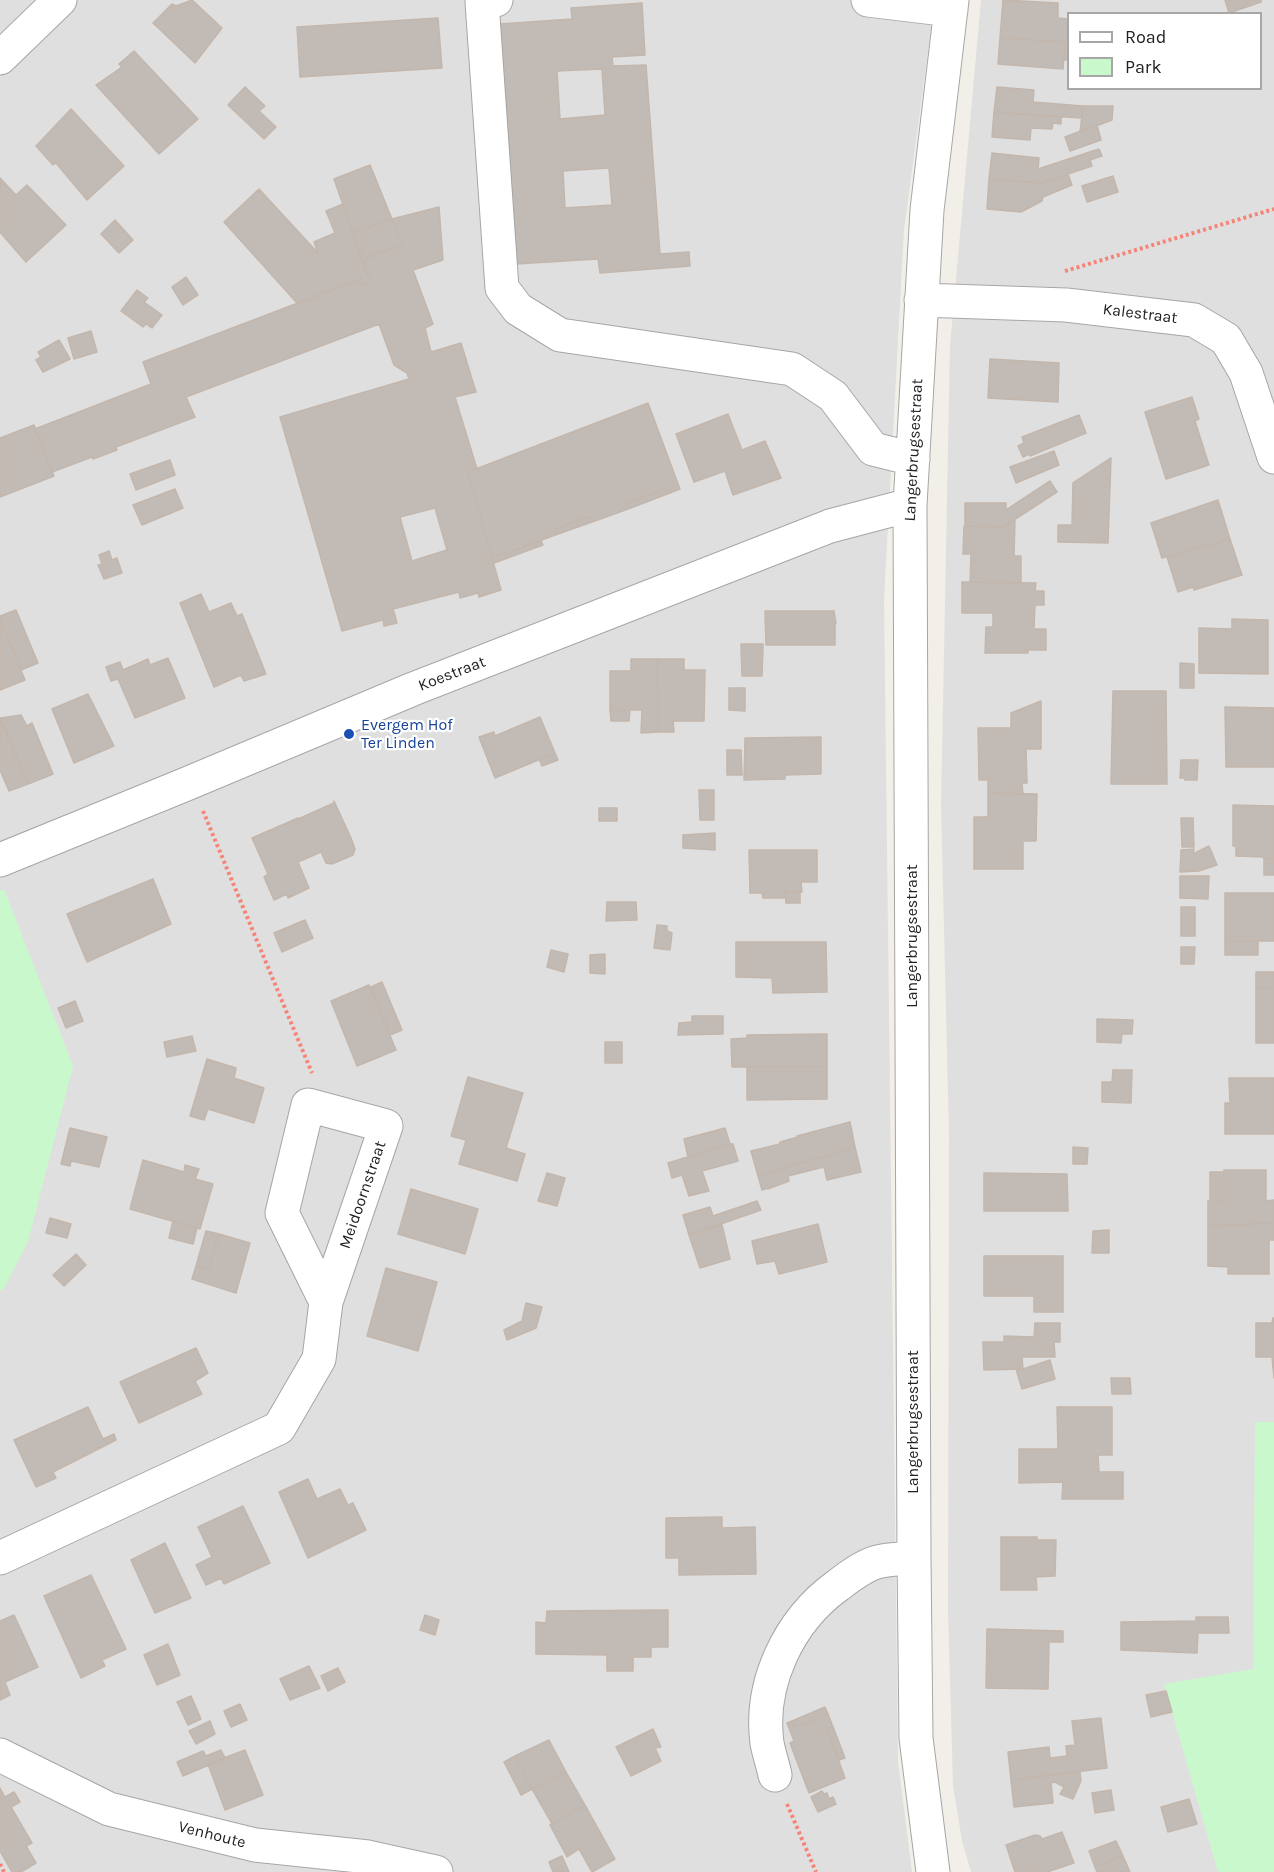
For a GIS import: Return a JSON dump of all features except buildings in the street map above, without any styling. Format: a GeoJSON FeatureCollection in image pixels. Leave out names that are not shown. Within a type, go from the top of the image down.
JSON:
{"type":"FeatureCollection","features":[{"type":"Feature","properties":{"kind":"street"},"geometry":{"type":"LineString","coordinates":[[0,58],[60,0]]}},
{"type":"Feature","properties":{"kind":"street"},"geometry":{"type":"LineString","coordinates":[[496,0],[482,2],[501,277],[502,288],[518,309],[560,335],[792,369],[833,396],[873,449],[913,459]]}},
{"type":"Feature","properties":{"kind":"street"},"geometry":{"type":"LineString","coordinates":[[868,0],[952,5]]}},
{"type":"Feature","properties":{"kind":"street","name":"Langerbrugsestraat"},"geometry":{"type":"LineString","coordinates":[[933,1872],[916,1738],[910,505],[927,210],[952,5]]}},
{"type":"Feature","properties":{"kind":"street","name":"Kalestraat"},"geometry":{"type":"LineString","coordinates":[[921,300],[1066,305],[1194,320],[1226,339],[1246,373],[1274,457]]}},
{"type":"Feature","properties":{"kind":"street","name":"Koestraat"},"geometry":{"type":"LineString","coordinates":[[0,861],[413,689],[819,530],[910,505]]}},
{"type":"Feature","properties":{"kind":"street","name":"Meidoornstraat"},"geometry":{"type":"LineString","coordinates":[[0,1558],[279,1428],[320,1359],[326,1302],[386,1126],[308,1105],[282,1212],[326,1302]]}},
{"type":"Feature","properties":{"kind":"street"},"geometry":{"type":"LineString","coordinates":[[775,1775],[767,1743],[767,1712],[772,1679],[783,1649],[800,1622],[824,1595],[850,1576],[876,1562],[914,1558]]}},
{"type":"Feature","properties":{"kind":"street","name":"Venhoute"},"geometry":{"type":"LineString","coordinates":[[0,1755],[109,1809],[255,1845],[368,1857],[436,1872]]}},
{"type":"Feature","properties":{"kind":"path"},"geometry":{"type":"LineString","coordinates":[[1065,271],[1274,209]]}},
{"type":"Feature","properties":{"kind":"path"},"geometry":{"type":"LineString","coordinates":[[191,783],[327,1110]]}},
{"type":"Feature","properties":{"kind":"path"},"geometry":{"type":"LineString","coordinates":[[775,1775],[816,1872]]}},
{"type":"Feature","properties":{"kind":"path"},"geometry":{"type":"LineString","coordinates":[[0,1864],[4,1872]]}},
{"type":"Feature","properties":{"kind":"shaded area"},"geometry":{"type":"Polygon","coordinates":[[[0,0],[935,0],[904,230],[884,600],[898,1762],[912,1872],[0,1872],[0,0]]]}},
{"type":"Feature","properties":{"kind":"shaded area"},"geometry":{"type":"Polygon","coordinates":[[[981,0],[1274,0],[1274,1872],[971,1872],[962,1841],[953,1785],[948,1610],[949,1135],[941,805],[950,346],[981,0]]]}},
{"type":"Feature","properties":{"kind":"green space"},"geometry":{"type":"Polygon","coordinates":[[[4,889],[73,1066],[28,1242],[4,1288],[0,1291],[0,891],[4,889]]]}},
{"type":"Feature","properties":{"kind":"green space"},"geometry":{"type":"Polygon","coordinates":[[[1255,1422],[1274,1422],[1274,1872],[1218,1872],[1164,1684],[1253,1669],[1255,1422]]]}},
{"type":"Feature","properties":{"kind":"place","name":"Evergem Hof Ter Linden"},"geometry":{"type":"Point","coordinates":[349,734]}}]}
